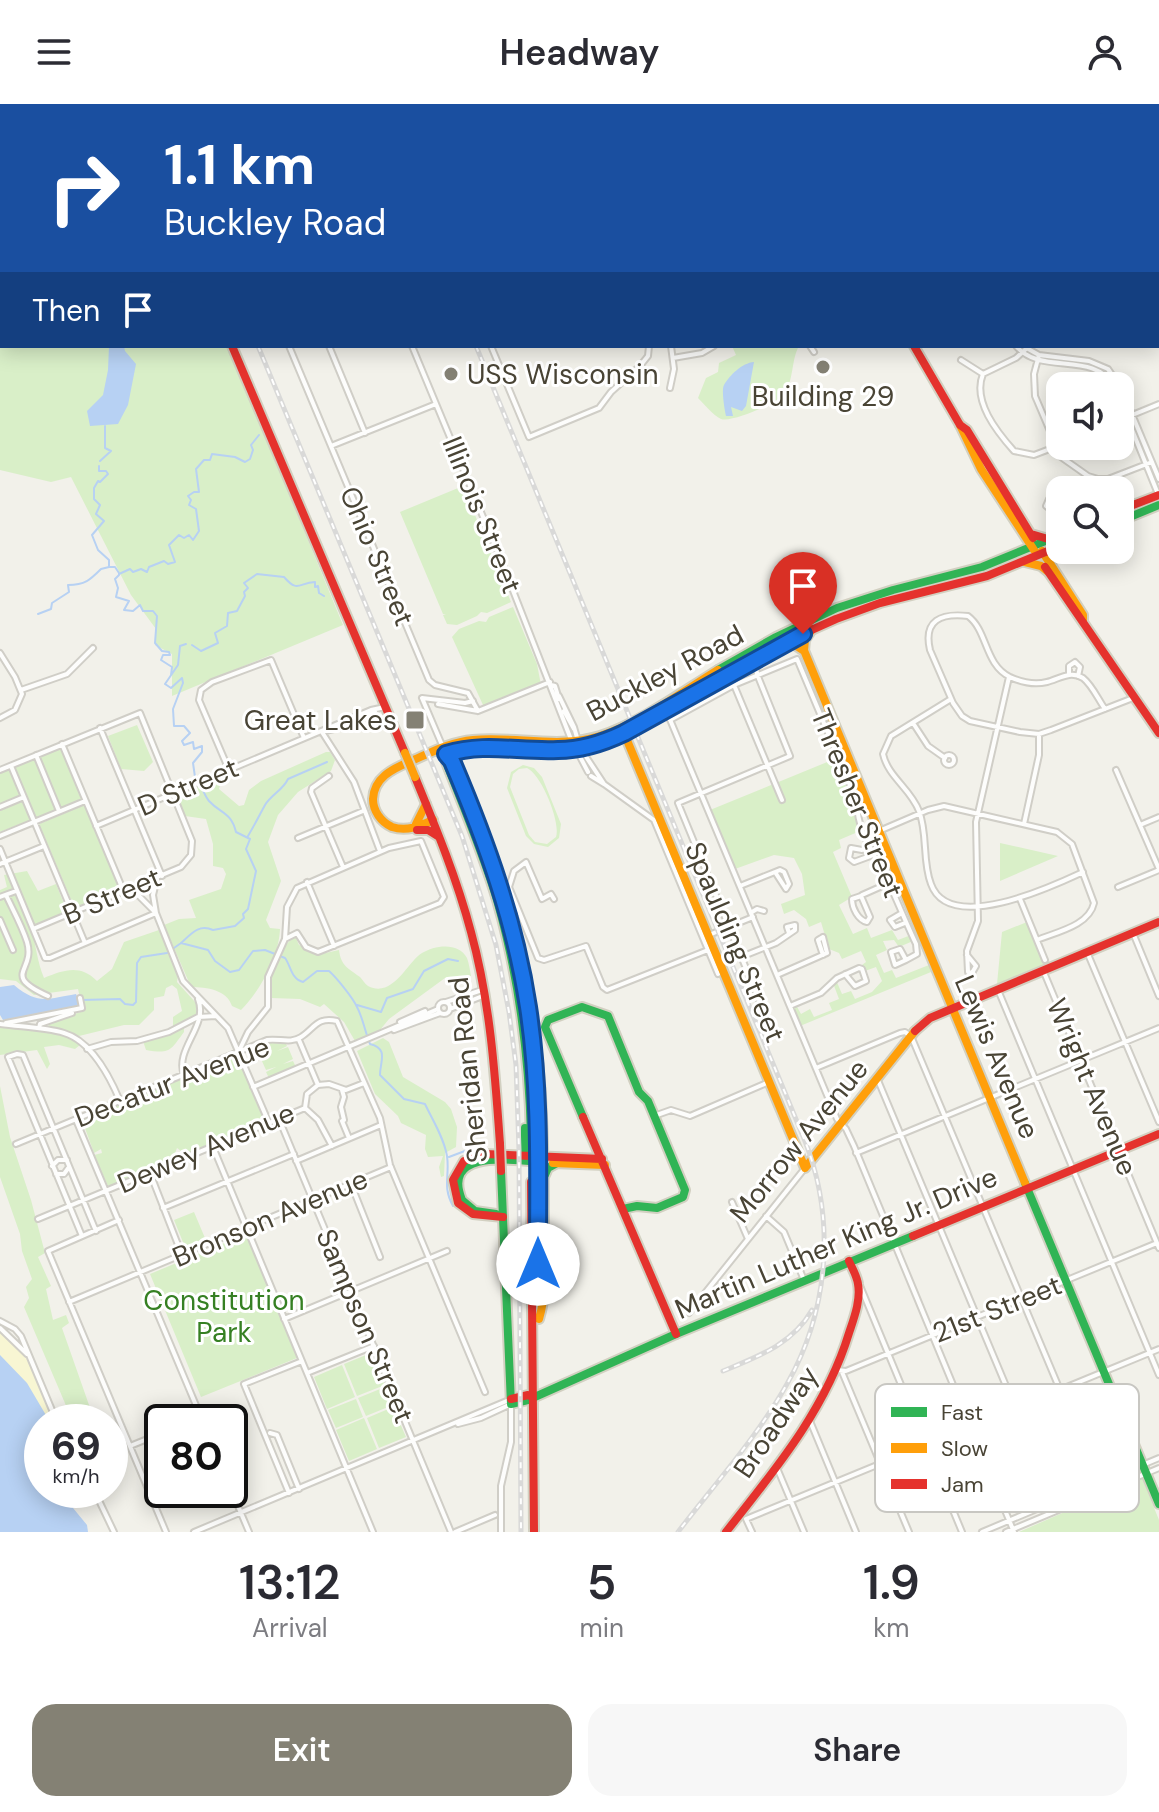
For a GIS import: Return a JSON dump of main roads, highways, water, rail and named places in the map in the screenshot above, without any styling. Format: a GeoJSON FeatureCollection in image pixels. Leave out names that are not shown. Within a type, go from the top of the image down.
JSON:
{"type":"FeatureCollection","features":[{"type":"Feature","properties":{"kind":"main road","name":"Sheridan Road"},"geometry":{"type":"LineString","coordinates":[[233,348],[433,820],[463,902],[485,992],[495,1066],[511,1402]]}},
{"type":"Feature","properties":{"kind":"main road"},"geometry":{"type":"LineString","coordinates":[[915,348],[960,425],[972,452],[1050,570],[1077,618],[1083,621],[1159,733]]}},
{"type":"Feature","properties":{"kind":"main road"},"geometry":{"type":"LineString","coordinates":[[1134,505],[1159,496]]}},
{"type":"Feature","properties":{"kind":"main road"},"geometry":{"type":"LineString","coordinates":[[1134,515],[1159,505]]}},
{"type":"Feature","properties":{"kind":"main road"},"geometry":{"type":"LineString","coordinates":[[1028,536],[1046,538]]}},
{"type":"Feature","properties":{"kind":"main road"},"geometry":{"type":"LineString","coordinates":[[1028,536],[1020,558],[1050,570]]}},
{"type":"Feature","properties":{"kind":"main road","name":"Buckley Road"},"geometry":{"type":"LineString","coordinates":[[1020,558],[1046,541]]}},
{"type":"Feature","properties":{"kind":"main road","name":"Buckley Road"},"geometry":{"type":"LineString","coordinates":[[415,827],[397,830],[381,820],[374,803],[376,787],[392,769],[480,740],[577,746],[624,733],[796,632],[860,604],[971,580],[1020,558],[1046,553]]}},
{"type":"Feature","properties":{"kind":"main road"},"geometry":{"type":"LineString","coordinates":[[1050,564],[1050,570]]}},
{"type":"Feature","properties":{"kind":"main road","name":"Buckley Road"},"geometry":{"type":"LineString","coordinates":[[577,746],[664,707],[752,662],[785,643],[796,632],[812,629],[860,604]]}},
{"type":"Feature","properties":{"kind":"main road"},"geometry":{"type":"LineString","coordinates":[[785,643],[804,651],[805,640],[812,629]]}},
{"type":"Feature","properties":{"kind":"main road","name":"Lewis Avenue"},"geometry":{"type":"LineString","coordinates":[[796,632],[1109,1384]]}},
{"type":"Feature","properties":{"kind":"main road","name":"Spaulding Street"},"geometry":{"type":"LineString","coordinates":[[624,733],[805,1168]]}},
{"type":"Feature","properties":{"kind":"main road"},"geometry":{"type":"LineString","coordinates":[[445,751],[446,762],[513,948],[526,973],[537,1029],[543,1155],[538,1180],[538,1448],[535,1459],[534,1532]]}},
{"type":"Feature","properties":{"kind":"main road"},"geometry":{"type":"LineString","coordinates":[[415,827],[426,804]]}},
{"type":"Feature","properties":{"kind":"main road"},"geometry":{"type":"LineString","coordinates":[[415,827],[433,820]]}},
{"type":"Feature","properties":{"kind":"main road"},"geometry":{"type":"LineString","coordinates":[[415,827],[439,837]]}},
{"type":"Feature","properties":{"kind":"main road","name":"Morrow Avenue"},"geometry":{"type":"LineString","coordinates":[[805,1168],[911,1036],[930,1018],[1159,922]]}},
{"type":"Feature","properties":{"kind":"main road"},"geometry":{"type":"LineString","coordinates":[[513,948],[538,1180],[536,1396]]}},
{"type":"Feature","properties":{"kind":"main road"},"geometry":{"type":"LineString","coordinates":[[513,948],[524,1084],[525,1155]]}},
{"type":"Feature","properties":{"kind":"main road"},"geometry":{"type":"LineString","coordinates":[[623,1209],[637,1206],[657,1208],[681,1198],[685,1192],[647,1099],[639,1092],[608,1016],[580,1007],[548,1020],[545,1025],[547,1033],[676,1334]]}},
{"type":"Feature","properties":{"kind":"main road","name":"Martin Luther King Jr. Drive"},"geometry":{"type":"LineString","coordinates":[[511,1402],[536,1396],[849,1261],[1159,1134]]}},
{"type":"Feature","properties":{"kind":"main road"},"geometry":{"type":"LineString","coordinates":[[503,1215],[474,1217],[458,1203],[453,1188],[459,1166],[478,1155],[543,1155],[557,1160],[604,1162]]}},
{"type":"Feature","properties":{"kind":"main road"},"geometry":{"type":"LineString","coordinates":[[504,1231],[488,1216],[471,1210],[460,1198],[458,1184],[465,1168],[484,1160],[543,1155],[557,1160]]}},
{"type":"Feature","properties":{"kind":"main road"},"geometry":{"type":"LineString","coordinates":[[538,1180],[557,1160]]}},
{"type":"Feature","properties":{"kind":"main road"},"geometry":{"type":"LineString","coordinates":[[488,1216],[502,1201]]}},
{"type":"Feature","properties":{"kind":"main road","name":"Broadway"},"geometry":{"type":"LineString","coordinates":[[726,1532],[743,1516],[810,1421],[840,1371],[856,1310],[858,1283],[849,1261]]}},
{"type":"Feature","properties":{"kind":"main road","name":"Lewis Avenue"},"geometry":{"type":"LineString","coordinates":[[1139,1457],[1159,1504]]}},
{"type":"Feature","properties":{"kind":"water"},"geometry":{"type":"Polygon","coordinates":[[[109,348],[124,348],[136,364],[128,405],[118,424],[90,426],[87,411],[103,395],[109,348]]]}},
{"type":"Feature","properties":{"kind":"water"},"geometry":{"type":"Polygon","coordinates":[[[754,362],[746,406],[742,411],[731,407],[733,416],[726,416],[724,385],[737,370],[754,362]]]}},
{"type":"Feature","properties":{"kind":"water"},"geometry":{"type":"Polygon","coordinates":[[[14,985],[37,998],[76,994],[82,1002],[77,1007],[3,1020],[0,1015],[0,987],[14,985]]]}},
{"type":"Feature","properties":{"kind":"water"},"geometry":{"type":"Polygon","coordinates":[[[0,1355],[27,1383],[39,1404],[24,1404],[24,1508],[73,1508],[87,1525],[88,1532],[0,1532],[0,1355]]]}},
{"type":"Feature","properties":{"kind":"waterway"},"geometry":{"type":"LineString","coordinates":[[100,461],[111,451],[105,448],[105,426]]}},
{"type":"Feature","properties":{"kind":"waterway"},"geometry":{"type":"LineString","coordinates":[[119,574],[130,569],[133,572],[141,569],[147,572],[149,567],[164,561],[168,564],[175,562],[169,545],[179,535],[184,538],[189,535],[193,540],[199,531],[196,509],[189,505],[191,500],[188,496],[199,492],[196,469],[204,460],[210,460],[212,454],[235,457],[245,462],[250,459],[251,445],[259,435]]}},
{"type":"Feature","properties":{"kind":"waterway"},"geometry":{"type":"LineString","coordinates":[[99,466],[99,471],[108,474],[94,488],[94,499],[100,505],[96,514],[104,521],[92,535],[98,550],[109,560],[109,567],[115,567],[119,573]]}},
{"type":"Feature","properties":{"kind":"waterway"},"geometry":{"type":"LineString","coordinates":[[38,614],[51,609],[52,603],[69,592],[68,585],[83,583],[101,569],[109,567]]}},
{"type":"Feature","properties":{"kind":"waterway"},"geometry":{"type":"LineString","coordinates":[[192,645],[201,651],[218,643],[215,633],[227,626],[228,613],[237,611],[245,596],[248,588],[244,583],[257,574],[284,577],[295,586],[315,582],[315,587],[318,586],[319,593],[324,596]]}},
{"type":"Feature","properties":{"kind":"waterway"},"geometry":{"type":"LineString","coordinates":[[119,575],[115,579],[118,588],[116,597],[129,601],[124,610],[133,611],[140,605],[143,611],[153,611],[157,616],[155,643],[162,651],[169,652],[170,655],[163,655],[161,660],[172,667],[171,675]]}},
{"type":"Feature","properties":{"kind":"waterway"},"geometry":{"type":"LineString","coordinates":[[181,943],[200,929],[235,926],[244,918],[256,871],[246,849],[250,839],[236,832],[225,814],[209,801],[195,777],[193,763],[202,752],[202,746],[194,749],[193,742],[184,745],[182,741],[190,733],[184,726],[174,726],[173,709],[182,678],[171,688],[165,684],[178,665],[180,646],[186,644]]}},
{"type":"Feature","properties":{"kind":"waterway"},"geometry":{"type":"LineString","coordinates":[[248,836],[265,805],[288,779],[327,762]]}},
{"type":"Feature","properties":{"kind":"waterway"},"geometry":{"type":"LineString","coordinates":[[81,1000],[120,999],[125,1004],[133,1005],[136,1002],[137,963],[141,957],[167,953],[181,943],[208,950],[215,961],[230,972],[239,970],[253,951],[265,950],[285,958],[294,975],[303,982],[317,971],[329,971],[355,1003],[370,1044],[382,1052],[380,1075],[404,1099],[425,1104],[446,1149],[447,1187],[453,1206]]}},
{"type":"Feature","properties":{"kind":"waterway"},"geometry":{"type":"LineString","coordinates":[[357,1005],[381,1012],[387,998],[413,989],[424,971],[448,959],[458,961]]}},
{"type":"Feature","properties":{"kind":"waterway"},"geometry":{"type":"LineString","coordinates":[[449,1157],[470,1149]]}},
{"type":"Feature","properties":{"kind":"railway"},"geometry":{"type":"LineString","coordinates":[[259,348],[462,836],[496,945],[516,1065],[521,1532]]}},
{"type":"Feature","properties":{"kind":"railway"},"geometry":{"type":"LineString","coordinates":[[477,348],[805,1141],[821,1202],[824,1233],[819,1295],[801,1356],[763,1422],[678,1532]]}},
{"type":"Feature","properties":{"kind":"railway"},"geometry":{"type":"LineString","coordinates":[[723,1371],[761,1355],[784,1341],[812,1310]]}},
{"type":"Feature","properties":{"kind":"place","name":"Building 29"},"geometry":{"type":"Point","coordinates":[823,367]}},
{"type":"Feature","properties":{"kind":"place","name":"USS Wisconsin"},"geometry":{"type":"Point","coordinates":[451,374]}},
{"type":"Feature","properties":{"kind":"place","name":"Great Lakes"},"geometry":{"type":"Point","coordinates":[415,720]}},
{"type":"Feature","properties":{"kind":"park label","name":"Constitution Park"},"geometry":{"type":"Point","coordinates":[224,1316]}}]}
